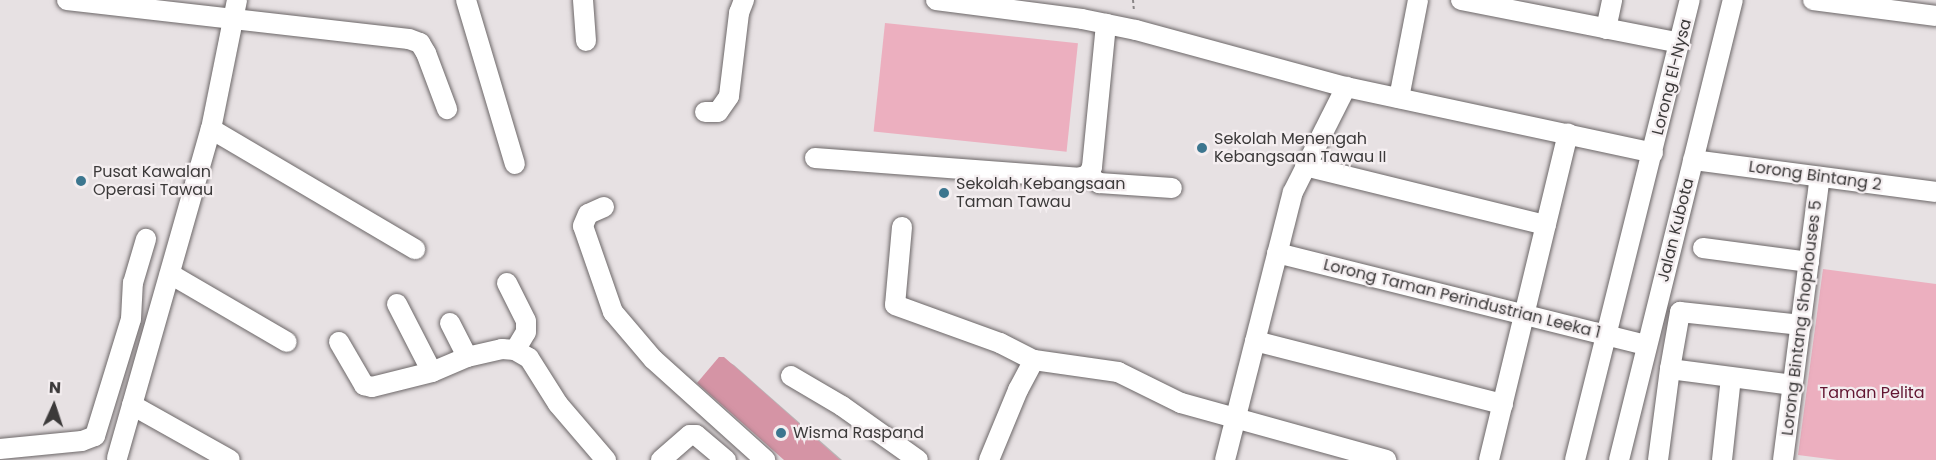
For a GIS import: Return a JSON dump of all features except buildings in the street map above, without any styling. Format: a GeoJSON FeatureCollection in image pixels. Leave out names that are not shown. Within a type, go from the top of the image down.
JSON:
{"type":"FeatureCollection","features":[{"type":"Feature","properties":{"kind":"street"},"geometry":{"type":"LineString","coordinates":[[67,0],[410,39],[420,43],[426,52],[447,109]]}},
{"type":"Feature","properties":{"kind":"street"},"geometry":{"type":"LineString","coordinates":[[117,458],[211,129],[237,0]]}},
{"type":"Feature","properties":{"kind":"street"},"geometry":{"type":"LineString","coordinates":[[466,0],[514,164]]}},
{"type":"Feature","properties":{"kind":"street"},"geometry":{"type":"LineString","coordinates":[[583,0],[586,41]]}},
{"type":"Feature","properties":{"kind":"street"},"geometry":{"type":"LineString","coordinates":[[705,112],[718,112],[725,105],[729,96],[739,13],[744,0]]}},
{"type":"Feature","properties":{"kind":"street"},"geometry":{"type":"LineString","coordinates":[[936,0],[1106,24],[1346,87],[1653,153]]}},
{"type":"Feature","properties":{"kind":"street"},"geometry":{"type":"LineString","coordinates":[[1399,98],[1418,0]]}},
{"type":"Feature","properties":{"kind":"street"},"geometry":{"type":"LineString","coordinates":[[1461,0],[1515,5],[1606,29],[1680,43]]}},
{"type":"Feature","properties":{"kind":"street"},"geometry":{"type":"LineString","coordinates":[[1606,29],[1612,0]]}},
{"type":"Feature","properties":{"kind":"street","name":"Lorong El-Nysa"},"geometry":{"type":"LineString","coordinates":[[1629,340],[1653,153],[1690,0]]}},
{"type":"Feature","properties":{"kind":"street","name":"Jalan Kubota"},"geometry":{"type":"LineString","coordinates":[[1618,460],[1629,340],[1693,160],[1733,0]]}},
{"type":"Feature","properties":{"kind":"street"},"geometry":{"type":"LineString","coordinates":[[1813,0],[1936,16]]}},
{"type":"Feature","properties":{"kind":"street"},"geometry":{"type":"LineString","coordinates":[[815,158],[1078,178],[1088,175],[1092,167],[1106,24]]}},
{"type":"Feature","properties":{"kind":"street"},"geometry":{"type":"LineString","coordinates":[[1225,460],[1293,192],[1346,87]]}},
{"type":"Feature","properties":{"kind":"street"},"geometry":{"type":"LineString","coordinates":[[211,129],[415,249]]}},
{"type":"Feature","properties":{"kind":"street"},"geometry":{"type":"LineString","coordinates":[[1489,460],[1568,133]]}},
{"type":"Feature","properties":{"kind":"street","name":"Lorong Bintang 2"},"geometry":{"type":"LineString","coordinates":[[1693,160],[1936,192]]}},
{"type":"Feature","properties":{"kind":"street"},"geometry":{"type":"LineString","coordinates":[[1305,166],[1546,225]]}},
{"type":"Feature","properties":{"kind":"street"},"geometry":{"type":"LineString","coordinates":[[1088,175],[1100,183],[1172,188]]}},
{"type":"Feature","properties":{"kind":"street","name":"Lorong Bintang Shophouses 5"},"geometry":{"type":"LineString","coordinates":[[1783,460],[1820,177]]}},
{"type":"Feature","properties":{"kind":"street"},"geometry":{"type":"LineString","coordinates":[[604,207],[588,214],[583,226],[613,312],[653,359],[765,460]]}},
{"type":"Feature","properties":{"kind":"street"},"geometry":{"type":"LineString","coordinates":[[902,227],[895,305],[1000,343],[1034,360],[1118,372],[1181,403],[1235,420],[1386,460]]}},
{"type":"Feature","properties":{"kind":"street"},"geometry":{"type":"LineString","coordinates":[[0,449],[86,440],[95,436],[131,319],[133,283],[146,240]]}},
{"type":"Feature","properties":{"kind":"street"},"geometry":{"type":"LineString","coordinates":[[1703,248],[1809,262]]}},
{"type":"Feature","properties":{"kind":"street","name":"Lorong Taman Perindustrian Leeka 1"},"geometry":{"type":"LineString","coordinates":[[1277,253],[1629,340]]}},
{"type":"Feature","properties":{"kind":"street"},"geometry":{"type":"LineString","coordinates":[[170,274],[287,342]]}},
{"type":"Feature","properties":{"kind":"street"},"geometry":{"type":"LineString","coordinates":[[507,283],[526,321],[526,332],[515,350]]}},
{"type":"Feature","properties":{"kind":"street"},"geometry":{"type":"LineString","coordinates":[[398,304],[432,372]]}},
{"type":"Feature","properties":{"kind":"street"},"geometry":{"type":"LineString","coordinates":[[1658,460],[1680,312],[1801,325]]}},
{"type":"Feature","properties":{"kind":"street"},"geometry":{"type":"LineString","coordinates":[[450,324],[467,357]]}},
{"type":"Feature","properties":{"kind":"street"},"geometry":{"type":"LineString","coordinates":[[1575,460],[1629,340]]}},
{"type":"Feature","properties":{"kind":"street"},"geometry":{"type":"LineString","coordinates":[[1255,341],[1503,404]]}},
{"type":"Feature","properties":{"kind":"street"},"geometry":{"type":"LineString","coordinates":[[339,342],[364,385],[372,387],[432,372],[467,357],[502,349],[515,350],[529,358],[558,404],[606,460]]}},
{"type":"Feature","properties":{"kind":"street"},"geometry":{"type":"LineString","coordinates":[[989,460],[1018,390],[1034,360]]}},
{"type":"Feature","properties":{"kind":"street"},"geometry":{"type":"LineString","coordinates":[[1670,369],[1793,385]]}},
{"type":"Feature","properties":{"kind":"street"},"geometry":{"type":"LineString","coordinates":[[791,376],[842,406],[918,460]]}},
{"type":"Feature","properties":{"kind":"street"},"geometry":{"type":"LineString","coordinates":[[1722,460],[1731,377]]}},
{"type":"Feature","properties":{"kind":"street"},"geometry":{"type":"LineString","coordinates":[[132,405],[230,460]]}},
{"type":"Feature","properties":{"kind":"street"},"geometry":{"type":"LineString","coordinates":[[661,460],[690,435],[696,435],[726,460]]}},
{"type":"Feature","properties":{"kind":"green space"},"geometry":{"type":"Polygon","coordinates":[[[885,23],[1078,43],[1067,152],[874,131],[885,23]]]}},
{"type":"Feature","properties":{"kind":"green space","name":"Taman Pelita"},"geometry":{"type":"Polygon","coordinates":[[[1823,269],[1936,284],[1936,460],[1837,460],[1798,455],[1823,269]]]}},
{"type":"Feature","properties":{"kind":"place","name":"Sekolah Menengah Kebangsaan Tawau II"},"geometry":{"type":"Point","coordinates":[1202,148]}},
{"type":"Feature","properties":{"kind":"place","name":"Pusat Kawalan Operasi Tawau"},"geometry":{"type":"Point","coordinates":[81,181]}},
{"type":"Feature","properties":{"kind":"place","name":"Sekolah Kebangsaan Taman Tawau"},"geometry":{"type":"Point","coordinates":[944,193]}},
{"type":"Feature","properties":{"kind":"place","name":"Wisma Raspand"},"geometry":{"type":"Point","coordinates":[781,433]}}]}
